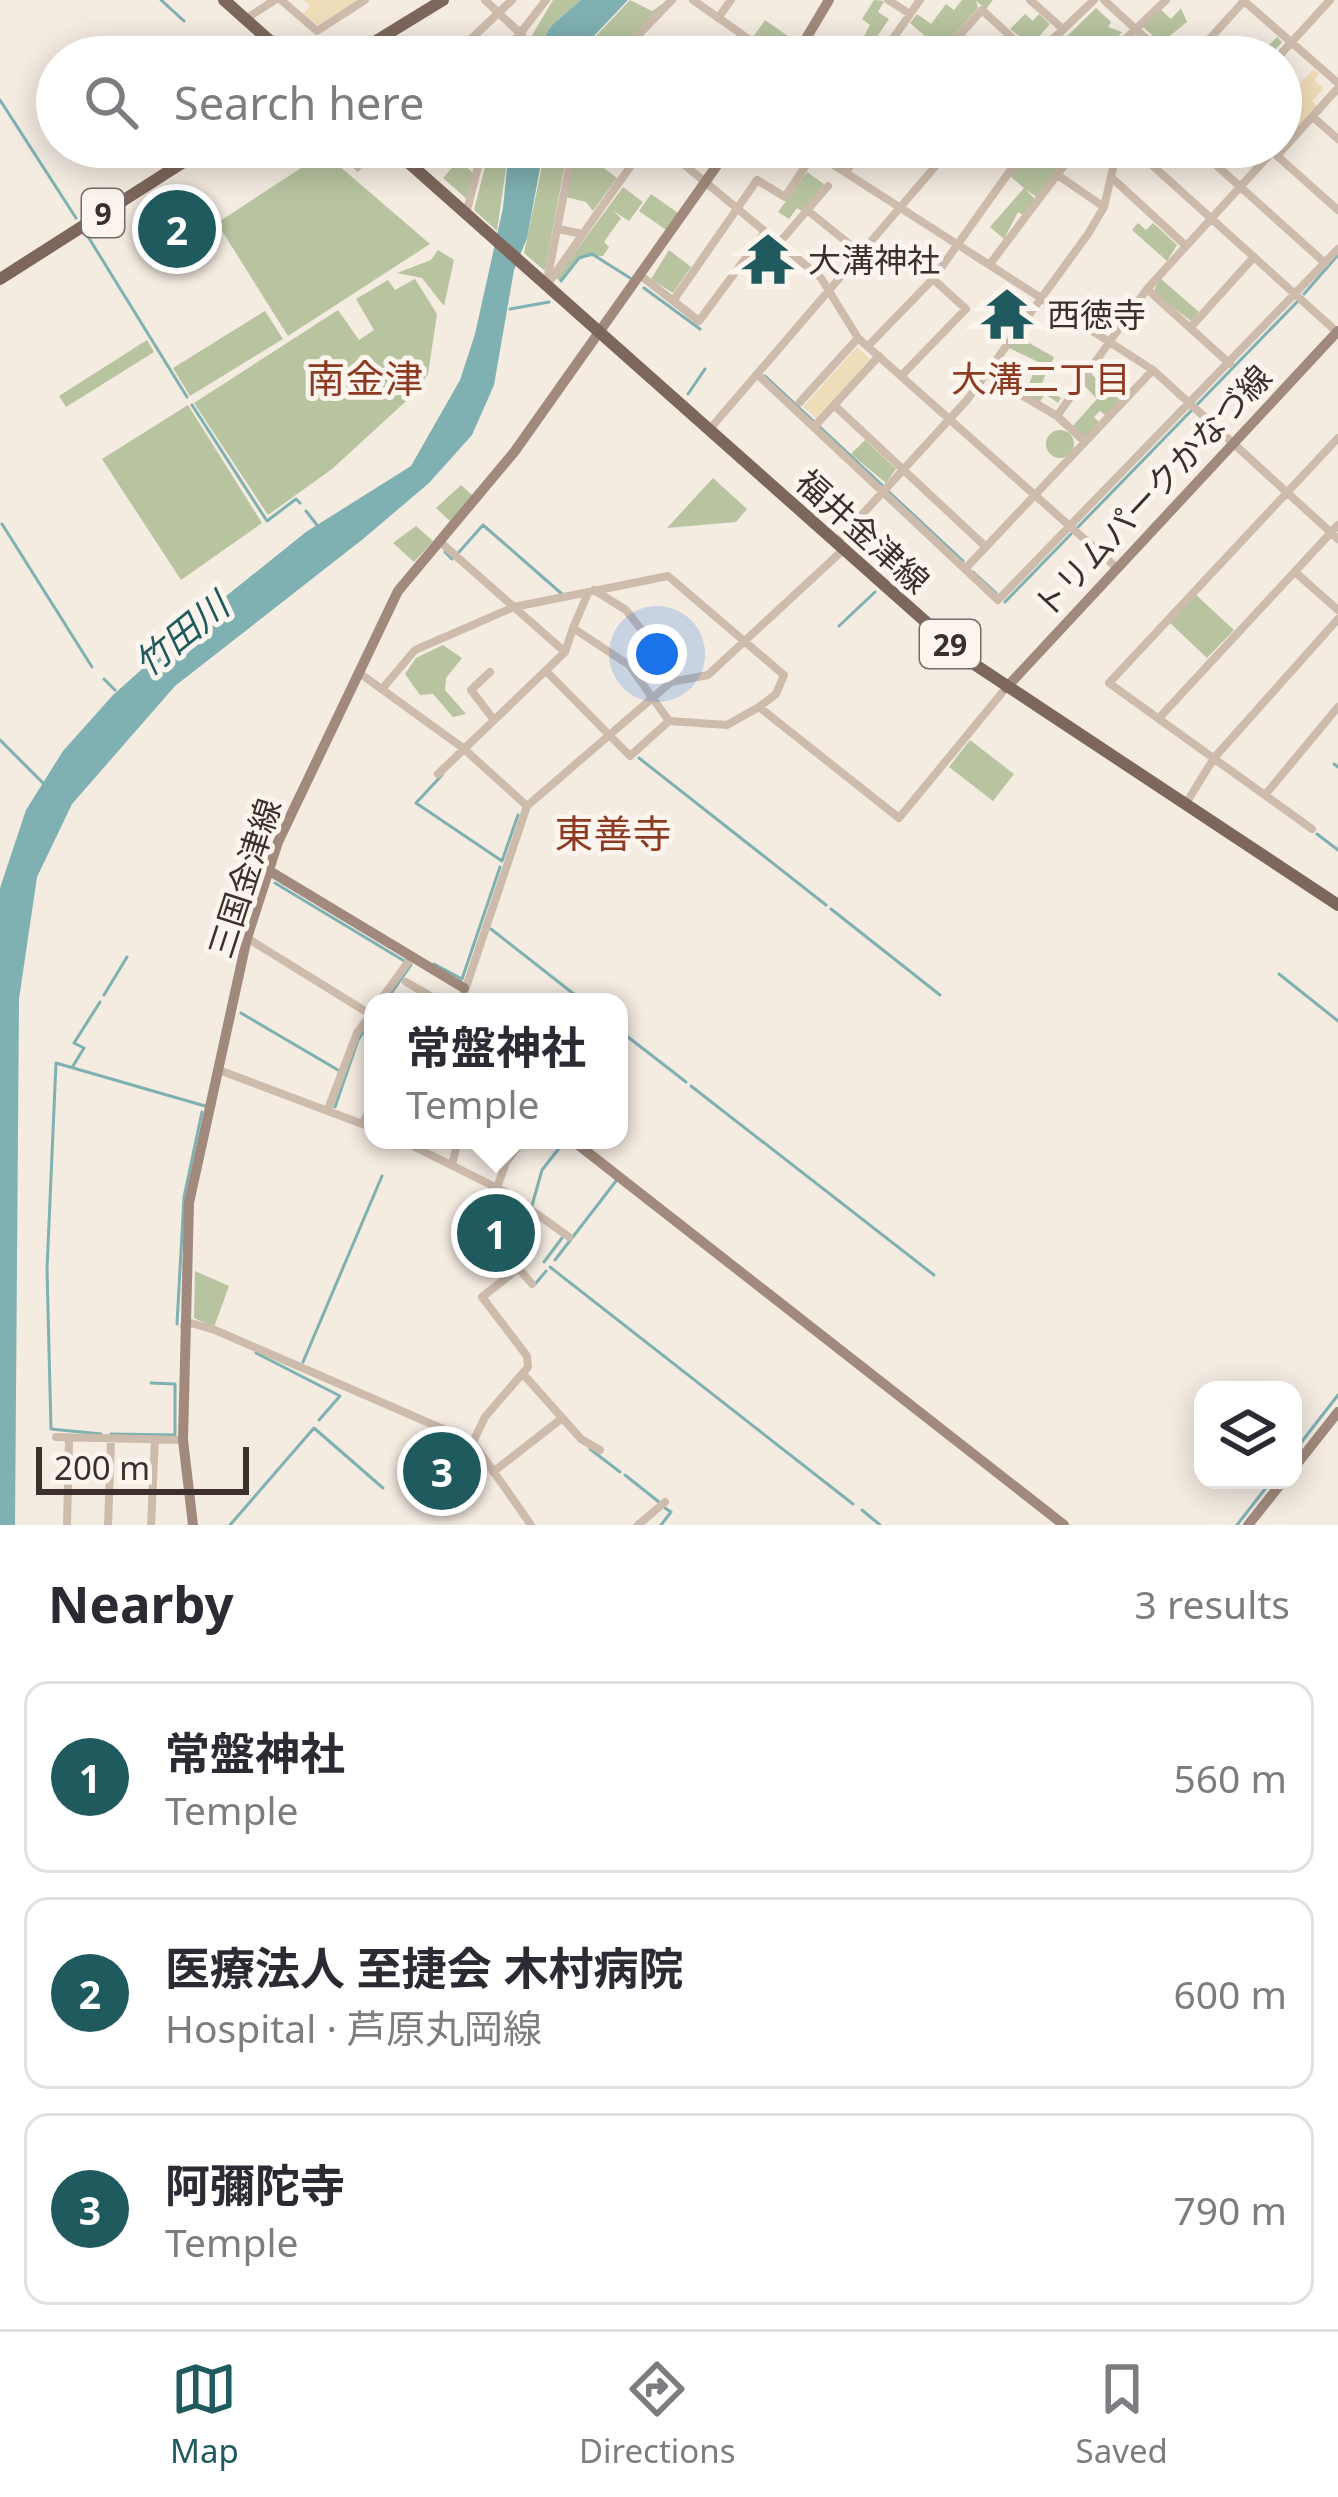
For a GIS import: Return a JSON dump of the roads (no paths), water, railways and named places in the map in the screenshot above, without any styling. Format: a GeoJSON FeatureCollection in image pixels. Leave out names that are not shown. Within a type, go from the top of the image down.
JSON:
{"type":"FeatureCollection","features":[{"type":"Feature","properties":{"kind":"main road"},"geometry":{"type":"LineString","coordinates":[[224,0],[264,36]]}},
{"type":"Feature","properties":{"kind":"main road"},"geometry":{"type":"LineString","coordinates":[[385,36],[443,0]]}},
{"type":"Feature","properties":{"kind":"main road"},"geometry":{"type":"LineString","coordinates":[[811,36],[829,0]]}},
{"type":"Feature","properties":{"kind":"main road","name":"9"},"geometry":{"type":"LineString","coordinates":[[0,279],[174,168]]}},
{"type":"Feature","properties":{"kind":"main road","name":"福井金津線"},"geometry":{"type":"LineString","coordinates":[[415,168],[708,431],[1006,688],[1338,905]]}},
{"type":"Feature","properties":{"kind":"main road","name":"三国金津線"},"geometry":{"type":"LineString","coordinates":[[193,1525],[183,1440],[189,1203],[247,938],[268,870],[398,591],[515,451],[715,168]]}},
{"type":"Feature","properties":{"kind":"main road","name":"トリムパークかなづ線"},"geometry":{"type":"LineString","coordinates":[[1006,688],[1338,332]]}},
{"type":"Feature","properties":{"kind":"main road"},"geometry":{"type":"LineString","coordinates":[[268,870],[464,988]]}},
{"type":"Feature","properties":{"kind":"main road"},"geometry":{"type":"LineString","coordinates":[[584,1149],[1064,1525]]}},
{"type":"Feature","properties":{"kind":"main road"},"geometry":{"type":"LineString","coordinates":[[1302,1458],[1338,1412]]}},
{"type":"Feature","properties":{"kind":"main road"},"geometry":{"type":"LineString","coordinates":[[1248,1525],[1277,1489]]}},
{"type":"Feature","properties":{"kind":"street"},"geometry":{"type":"LineString","coordinates":[[245,19],[278,0],[316,31],[365,0]]}},
{"type":"Feature","properties":{"kind":"street"},"geometry":{"type":"LineString","coordinates":[[485,0],[522,35],[546,0]]}},
{"type":"Feature","properties":{"kind":"street"},"geometry":{"type":"LineString","coordinates":[[476,36],[512,0]]}},
{"type":"Feature","properties":{"kind":"street"},"geometry":{"type":"LineString","coordinates":[[637,36],[672,0]]}},
{"type":"Feature","properties":{"kind":"street"},"geometry":{"type":"LineString","coordinates":[[693,0],[744,36]]}},
{"type":"Feature","properties":{"kind":"street"},"geometry":{"type":"LineString","coordinates":[[718,18],[731,0]]}},
{"type":"Feature","properties":{"kind":"street"},"geometry":{"type":"LineString","coordinates":[[888,0],[910,14]]}},
{"type":"Feature","properties":{"kind":"street"},"geometry":{"type":"LineString","coordinates":[[895,36],[920,0]]}},
{"type":"Feature","properties":{"kind":"street"},"geometry":{"type":"LineString","coordinates":[[1031,0],[1063,29]]}},
{"type":"Feature","properties":{"kind":"street"},"geometry":{"type":"LineString","coordinates":[[1056,36],[1094,0]]}},
{"type":"Feature","properties":{"kind":"street"},"geometry":{"type":"LineString","coordinates":[[1104,0],[1142,36]]}},
{"type":"Feature","properties":{"kind":"street"},"geometry":{"type":"LineString","coordinates":[[1126,36],[1166,0]]}},
{"type":"Feature","properties":{"kind":"street"},"geometry":{"type":"LineString","coordinates":[[1212,36],[1244,0],[1284,36]]}},
{"type":"Feature","properties":{"kind":"street"},"geometry":{"type":"LineString","coordinates":[[1297,36],[1330,0]]}},
{"type":"Feature","properties":{"kind":"street"},"geometry":{"type":"LineString","coordinates":[[959,36],[982,10],[1011,36]]}},
{"type":"Feature","properties":{"kind":"street"},"geometry":{"type":"LineString","coordinates":[[1302,52],[1338,86],[1302,126]]}},
{"type":"Feature","properties":{"kind":"street"},"geometry":{"type":"LineString","coordinates":[[1313,117],[1338,139]]}},
{"type":"Feature","properties":{"kind":"street"},"geometry":{"type":"LineString","coordinates":[[471,218],[479,168]]}},
{"type":"Feature","properties":{"kind":"street"},"geometry":{"type":"LineString","coordinates":[[544,284],[569,168]]}},
{"type":"Feature","properties":{"kind":"street"},"geometry":{"type":"LineString","coordinates":[[544,284],[629,168]]}},
{"type":"Feature","properties":{"kind":"street"},"geometry":{"type":"LineString","coordinates":[[688,168],[830,288],[858,338],[1117,568]]}},
{"type":"Feature","properties":{"kind":"street"},"geometry":{"type":"LineString","coordinates":[[674,301],[757,180],[785,197],[804,168]]}},
{"type":"Feature","properties":{"kind":"street"},"geometry":{"type":"LineString","coordinates":[[843,168],[1154,370],[1336,532],[1160,717]]}},
{"type":"Feature","properties":{"kind":"street"},"geometry":{"type":"LineString","coordinates":[[708,431],[934,168]]}},
{"type":"Feature","properties":{"kind":"street"},"geometry":{"type":"LineString","coordinates":[[868,346],[933,279],[1010,168]]}},
{"type":"Feature","properties":{"kind":"street"},"geometry":{"type":"LineString","coordinates":[[990,264],[1064,168]]}},
{"type":"Feature","properties":{"kind":"street"},"geometry":{"type":"LineString","coordinates":[[463,993],[526,806],[670,682],[708,675],[839,546],[986,374],[1103,207],[1113,168]]}},
{"type":"Feature","properties":{"kind":"street"},"geometry":{"type":"LineString","coordinates":[[1155,168],[1338,332]]}},
{"type":"Feature","properties":{"kind":"street"},"geometry":{"type":"LineString","coordinates":[[1220,168],[1325,263]]}},
{"type":"Feature","properties":{"kind":"street"},"geometry":{"type":"LineString","coordinates":[[1057,416],[1147,289],[1256,168]]}},
{"type":"Feature","properties":{"kind":"street"},"geometry":{"type":"LineString","coordinates":[[1291,168],[1338,210]]}},
{"type":"Feature","properties":{"kind":"street"},"geometry":{"type":"LineString","coordinates":[[1059,176],[1103,207]]}},
{"type":"Feature","properties":{"kind":"street"},"geometry":{"type":"LineString","coordinates":[[1111,177],[1185,245]]}},
{"type":"Feature","properties":{"kind":"street"},"geometry":{"type":"LineString","coordinates":[[779,243],[828,186]]}},
{"type":"Feature","properties":{"kind":"street"},"geometry":{"type":"LineString","coordinates":[[807,210],[853,247]]}},
{"type":"Feature","properties":{"kind":"street"},"geometry":{"type":"LineString","coordinates":[[557,229],[583,234]]}},
{"type":"Feature","properties":{"kind":"street"},"geometry":{"type":"LineString","coordinates":[[640,275],[699,321],[765,232]]}},
{"type":"Feature","properties":{"kind":"street"},"geometry":{"type":"LineString","coordinates":[[757,374],[998,600],[1338,249]]}},
{"type":"Feature","properties":{"kind":"street"},"geometry":{"type":"LineString","coordinates":[[1190,328],[1253,258]]}},
{"type":"Feature","properties":{"kind":"street"},"geometry":{"type":"LineString","coordinates":[[901,376],[966,309],[933,279]]}},
{"type":"Feature","properties":{"kind":"street"},"geometry":{"type":"LineString","coordinates":[[1147,289],[1230,364]]}},
{"type":"Feature","properties":{"kind":"street"},"geometry":{"type":"LineString","coordinates":[[800,402],[858,338]]}},
{"type":"Feature","properties":{"kind":"street"},"geometry":{"type":"LineString","coordinates":[[814,427],[879,356]]}},
{"type":"Feature","properties":{"kind":"street"},"geometry":{"type":"LineString","coordinates":[[965,569],[1154,370]]}},
{"type":"Feature","properties":{"kind":"street"},"geometry":{"type":"LineString","coordinates":[[986,374],[1057,416],[1085,442]]}},
{"type":"Feature","properties":{"kind":"street"},"geometry":{"type":"LineString","coordinates":[[834,405],[986,547]]}},
{"type":"Feature","properties":{"kind":"street"},"geometry":{"type":"LineString","coordinates":[[1312,829],[1109,683],[1338,437]]}},
{"type":"Feature","properties":{"kind":"street"},"geometry":{"type":"LineString","coordinates":[[439,541],[566,652]]}},
{"type":"Feature","properties":{"kind":"street"},"geometry":{"type":"LineString","coordinates":[[1185,806],[1214,758],[1338,615],[1295,572]]}},
{"type":"Feature","properties":{"kind":"street"},"geometry":{"type":"LineString","coordinates":[[382,689],[415,650],[514,607],[668,576],[784,675],[776,694],[727,725],[669,721],[630,756],[547,672]]}},
{"type":"Feature","properties":{"kind":"street"},"geometry":{"type":"LineString","coordinates":[[437,774],[566,652],[591,591]]}},
{"type":"Feature","properties":{"kind":"street"},"geometry":{"type":"LineString","coordinates":[[591,591],[626,610],[668,659]]}},
{"type":"Feature","properties":{"kind":"street"},"geometry":{"type":"LineString","coordinates":[[572,628],[629,665],[669,721]]}},
{"type":"Feature","properties":{"kind":"street"},"geometry":{"type":"LineString","coordinates":[[629,665],[651,642]]}},
{"type":"Feature","properties":{"kind":"street"},"geometry":{"type":"LineString","coordinates":[[357,671],[463,748],[526,806]]}},
{"type":"Feature","properties":{"kind":"street"},"geometry":{"type":"LineString","coordinates":[[490,671],[471,690],[494,720]]}},
{"type":"Feature","properties":{"kind":"street"},"geometry":{"type":"LineString","coordinates":[[759,707],[899,818],[1006,688]]}},
{"type":"Feature","properties":{"kind":"street"},"geometry":{"type":"LineString","coordinates":[[1265,795],[1338,706]]}},
{"type":"Feature","properties":{"kind":"street"},"geometry":{"type":"LineString","coordinates":[[247,938],[364,1008]]}},
{"type":"Feature","properties":{"kind":"street"},"geometry":{"type":"LineString","coordinates":[[386,993],[411,958]]}},
{"type":"Feature","properties":{"kind":"street"},"geometry":{"type":"LineString","coordinates":[[406,982],[425,993]]}},
{"type":"Feature","properties":{"kind":"street"},"geometry":{"type":"LineString","coordinates":[[328,1109],[364,1024]]}},
{"type":"Feature","properties":{"kind":"street"},"geometry":{"type":"LineString","coordinates":[[219,1070],[364,1124]]}},
{"type":"Feature","properties":{"kind":"street"},"geometry":{"type":"LineString","coordinates":[[420,1149],[524,1203],[569,1237]]}},
{"type":"Feature","properties":{"kind":"street"},"geometry":{"type":"LineString","coordinates":[[452,1165],[456,1149]]}},
{"type":"Feature","properties":{"kind":"street"},"geometry":{"type":"LineString","coordinates":[[497,1188],[516,1149]]}},
{"type":"Feature","properties":{"kind":"street"},"geometry":{"type":"LineString","coordinates":[[473,1442],[505,1389],[524,1375],[527,1356],[482,1297],[514,1271],[524,1203]]}},
{"type":"Feature","properties":{"kind":"street"},"geometry":{"type":"LineString","coordinates":[[514,1263],[532,1284]]}},
{"type":"Feature","properties":{"kind":"street"},"geometry":{"type":"LineString","coordinates":[[183,1327],[191,1323],[215,1330],[473,1442],[531,1525]]}},
{"type":"Feature","properties":{"kind":"street"},"geometry":{"type":"LineString","coordinates":[[524,1375],[561,1419],[600,1450]]}},
{"type":"Feature","properties":{"kind":"street"},"geometry":{"type":"LineString","coordinates":[[493,1472],[561,1419]]}},
{"type":"Feature","properties":{"kind":"street"},"geometry":{"type":"LineString","coordinates":[[56,1438],[183,1440]]}},
{"type":"Feature","properties":{"kind":"street"},"geometry":{"type":"LineString","coordinates":[[67,1525],[68,1438]]}},
{"type":"Feature","properties":{"kind":"street"},"geometry":{"type":"LineString","coordinates":[[151,1525],[155,1439]]}},
{"type":"Feature","properties":{"kind":"street"},"geometry":{"type":"LineString","coordinates":[[108,1525],[111,1440]]}},
{"type":"Feature","properties":{"kind":"street"},"geometry":{"type":"LineString","coordinates":[[638,1525],[665,1502]]}},
{"type":"Feature","properties":{"kind":"water"},"geometry":{"type":"Polygon","coordinates":[[[581,0],[628,0],[594,36],[546,36],[581,0]]]}},
{"type":"Feature","properties":{"kind":"water"},"geometry":{"type":"Polygon","coordinates":[[[507,168],[540,168],[527,238],[514,270],[494,385],[472,435],[429,483],[363,539],[175,686],[72,804],[37,877],[19,999],[15,1525],[0,1525],[0,888],[26,810],[63,751],[113,695],[306,532],[411,466],[460,380],[503,208],[507,168]]]}},
{"type":"Feature","properties":{"kind":"waterway"},"geometry":{"type":"LineString","coordinates":[[161,0],[184,21]]}},
{"type":"Feature","properties":{"kind":"waterway"},"geometry":{"type":"LineString","coordinates":[[0,100],[36,156]]}},
{"type":"Feature","properties":{"kind":"waterway"},"geometry":{"type":"LineString","coordinates":[[44,168],[76,218]]}},
{"type":"Feature","properties":{"kind":"waterway"},"geometry":{"type":"LineString","coordinates":[[87,235],[187,397]]}},
{"type":"Feature","properties":{"kind":"waterway"},"geometry":{"type":"LineString","coordinates":[[561,281],[579,258],[592,254],[630,278]]}},
{"type":"Feature","properties":{"kind":"waterway"},"geometry":{"type":"LineString","coordinates":[[1304,294],[1338,255]]}},
{"type":"Feature","properties":{"kind":"waterway"},"geometry":{"type":"LineString","coordinates":[[644,288],[700,329]]}},
{"type":"Feature","properties":{"kind":"waterway"},"geometry":{"type":"LineString","coordinates":[[510,309],[549,302]]}},
{"type":"Feature","properties":{"kind":"waterway"},"geometry":{"type":"LineString","coordinates":[[1078,527],[1297,302]]}},
{"type":"Feature","properties":{"kind":"waterway"},"geometry":{"type":"LineString","coordinates":[[688,394],[705,369]]}},
{"type":"Feature","properties":{"kind":"waterway"},"geometry":{"type":"LineString","coordinates":[[765,376],[882,485]]}},
{"type":"Feature","properties":{"kind":"waterway"},"geometry":{"type":"LineString","coordinates":[[192,405],[267,521],[296,499],[300,503]]}},
{"type":"Feature","properties":{"kind":"waterway"},"geometry":{"type":"LineString","coordinates":[[889,492],[963,561]]}},
{"type":"Feature","properties":{"kind":"waterway"},"geometry":{"type":"LineString","coordinates":[[306,511],[317,525]]}},
{"type":"Feature","properties":{"kind":"waterway"},"geometry":{"type":"LineString","coordinates":[[2,524],[92,667]]}},
{"type":"Feature","properties":{"kind":"waterway"},"geometry":{"type":"LineString","coordinates":[[459,552],[483,525],[562,594]]}},
{"type":"Feature","properties":{"kind":"waterway"},"geometry":{"type":"LineString","coordinates":[[1005,602],[1071,534]]}},
{"type":"Feature","properties":{"kind":"waterway"},"geometry":{"type":"LineString","coordinates":[[445,552],[452,559]]}},
{"type":"Feature","properties":{"kind":"waterway"},"geometry":{"type":"LineString","coordinates":[[973,572],[996,593]]}},
{"type":"Feature","properties":{"kind":"waterway"},"geometry":{"type":"LineString","coordinates":[[839,626],[875,592]]}},
{"type":"Feature","properties":{"kind":"waterway"},"geometry":{"type":"LineString","coordinates":[[104,679],[115,690]]}},
{"type":"Feature","properties":{"kind":"waterway"},"geometry":{"type":"LineString","coordinates":[[0,740],[44,784]]}},
{"type":"Feature","properties":{"kind":"waterway"},"geometry":{"type":"LineString","coordinates":[[639,758],[826,905]]}},
{"type":"Feature","properties":{"kind":"waterway"},"geometry":{"type":"LineString","coordinates":[[1334,764],[1338,767]]}},
{"type":"Feature","properties":{"kind":"waterway"},"geometry":{"type":"LineString","coordinates":[[442,775],[416,803],[502,861],[518,815]]}},
{"type":"Feature","properties":{"kind":"waterway"},"geometry":{"type":"LineString","coordinates":[[1317,834],[1338,850]]}},
{"type":"Feature","properties":{"kind":"waterway"},"geometry":{"type":"LineString","coordinates":[[434,964],[462,979],[500,867]]}},
{"type":"Feature","properties":{"kind":"waterway"},"geometry":{"type":"LineString","coordinates":[[275,883],[411,965],[391,993]]}},
{"type":"Feature","properties":{"kind":"waterway"},"geometry":{"type":"LineString","coordinates":[[831,909],[940,995]]}},
{"type":"Feature","properties":{"kind":"waterway"},"geometry":{"type":"LineString","coordinates":[[491,929],[573,993]]}},
{"type":"Feature","properties":{"kind":"waterway"},"geometry":{"type":"LineString","coordinates":[[104,995],[127,957]]}},
{"type":"Feature","properties":{"kind":"waterway"},"geometry":{"type":"LineString","coordinates":[[1279,974],[1338,1021]]}},
{"type":"Feature","properties":{"kind":"waterway"},"geometry":{"type":"LineString","coordinates":[[73,1066],[84,1048],[74,1043],[100,1002]]}},
{"type":"Feature","properties":{"kind":"waterway"},"geometry":{"type":"LineString","coordinates":[[241,1013],[338,1070]]}},
{"type":"Feature","properties":{"kind":"waterway"},"geometry":{"type":"LineString","coordinates":[[335,1107],[364,1031]]}},
{"type":"Feature","properties":{"kind":"waterway"},"geometry":{"type":"LineString","coordinates":[[628,1037],[686,1082]]}},
{"type":"Feature","properties":{"kind":"waterway"},"geometry":{"type":"LineString","coordinates":[[101,1434],[51,1429],[47,1269],[56,1063],[205,1106]]}},
{"type":"Feature","properties":{"kind":"waterway"},"geometry":{"type":"LineString","coordinates":[[691,1086],[934,1275]]}},
{"type":"Feature","properties":{"kind":"waterway"},"geometry":{"type":"LineString","coordinates":[[177,1324],[184,1197],[202,1112]]}},
{"type":"Feature","properties":{"kind":"waterway"},"geometry":{"type":"LineString","coordinates":[[531,1209],[542,1170],[558,1149]]}},
{"type":"Feature","properties":{"kind":"waterway"},"geometry":{"type":"LineString","coordinates":[[303,1362],[382,1176]]}},
{"type":"Feature","properties":{"kind":"waterway"},"geometry":{"type":"LineString","coordinates":[[555,1260],[616,1181]]}},
{"type":"Feature","properties":{"kind":"waterway"},"geometry":{"type":"LineString","coordinates":[[544,1262],[562,1238]]}},
{"type":"Feature","properties":{"kind":"waterway"},"geometry":{"type":"LineString","coordinates":[[550,1267],[853,1504]]}},
{"type":"Feature","properties":{"kind":"waterway"},"geometry":{"type":"LineString","coordinates":[[536,1283],[546,1271]]}},
{"type":"Feature","properties":{"kind":"waterway"},"geometry":{"type":"LineString","coordinates":[[256,1353],[340,1396],[319,1420]]}},
{"type":"Feature","properties":{"kind":"waterway"},"geometry":{"type":"LineString","coordinates":[[111,1434],[175,1435],[175,1384],[151,1383]]}},
{"type":"Feature","properties":{"kind":"waterway"},"geometry":{"type":"LineString","coordinates":[[1302,1441],[1338,1395]]}},
{"type":"Feature","properties":{"kind":"waterway"},"geometry":{"type":"LineString","coordinates":[[230,1525],[314,1428],[383,1488]]}},
{"type":"Feature","properties":{"kind":"waterway"},"geometry":{"type":"LineString","coordinates":[[590,1449],[620,1472]]}},
{"type":"Feature","properties":{"kind":"waterway"},"geometry":{"type":"LineString","coordinates":[[625,1475],[659,1502]]}},
{"type":"Feature","properties":{"kind":"waterway"},"geometry":{"type":"LineString","coordinates":[[1237,1525],[1265,1489]]}},
{"type":"Feature","properties":{"kind":"waterway"},"geometry":{"type":"LineString","coordinates":[[661,1525],[671,1512],[665,1508]]}},
{"type":"Feature","properties":{"kind":"waterway"},"geometry":{"type":"LineString","coordinates":[[862,1510],[880,1525]]}},
{"type":"Feature","properties":{"kind":"place","name":"医療法人 至捷会 木村病院"},"geometry":{"type":"Point","coordinates":[177,229]}},
{"type":"Feature","properties":{"kind":"place","name":"大溝神社"},"geometry":{"type":"Point","coordinates":[768,259]}},
{"type":"Feature","properties":{"kind":"place","name":"西徳寺"},"geometry":{"type":"Point","coordinates":[1007,314]}},
{"type":"Feature","properties":{"kind":"place","name":"常盤神社"},"geometry":{"type":"Point","coordinates":[496,1233]}},
{"type":"Feature","properties":{"kind":"place","name":"阿彌陀寺"},"geometry":{"type":"Point","coordinates":[442,1471]}},
{"type":"Feature","properties":{"kind":"district","name":"南金津"},"geometry":{"type":"Point","coordinates":[365,377]}},
{"type":"Feature","properties":{"kind":"district","name":"大溝二丁目"},"geometry":{"type":"Point","coordinates":[1041,378]}},
{"type":"Feature","properties":{"kind":"district","name":"東善寺"},"geometry":{"type":"Point","coordinates":[613,832]}},
{"type":"Feature","properties":{"kind":"water label","name":"竹田川"},"geometry":{"type":"Point","coordinates":[181,634]}}]}
